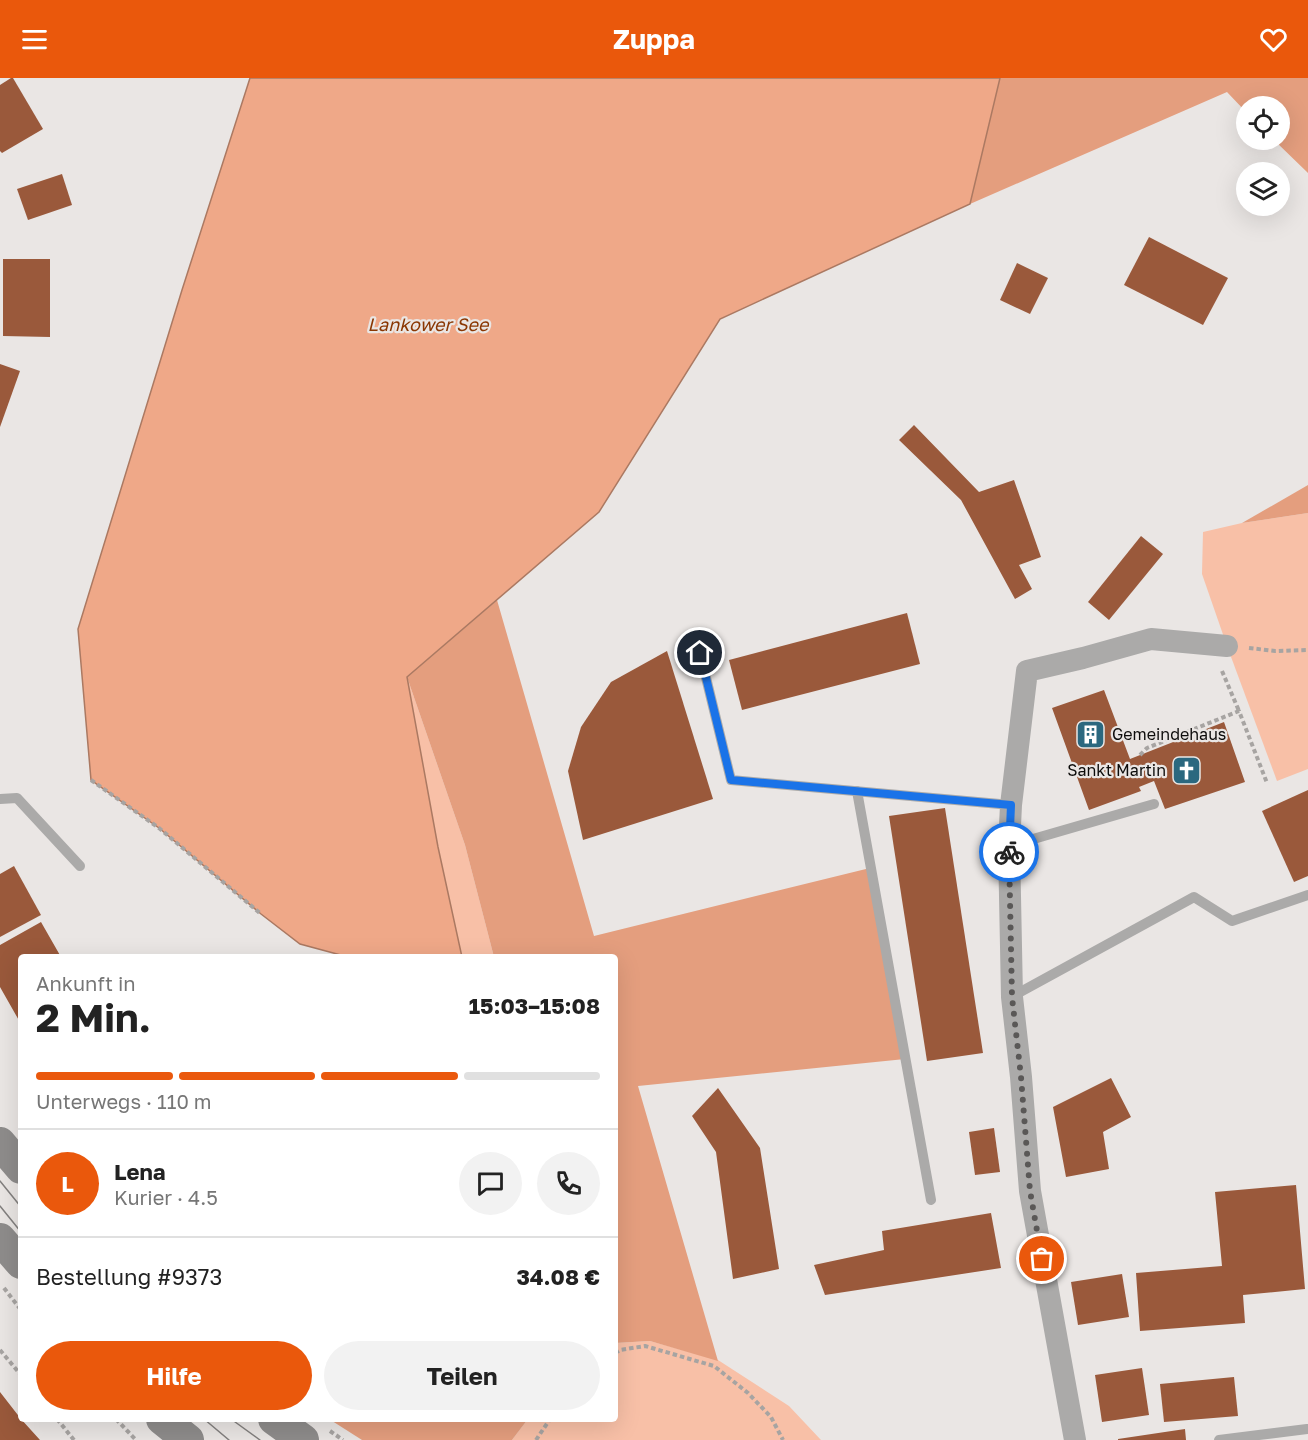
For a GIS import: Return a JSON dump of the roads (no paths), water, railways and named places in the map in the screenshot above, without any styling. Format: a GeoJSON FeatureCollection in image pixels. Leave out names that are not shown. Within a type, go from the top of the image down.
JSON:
{"type":"FeatureCollection","features":[{"type":"Feature","properties":{"kind":"street"},"geometry":{"type":"LineString","coordinates":[[1075,1440],[1030,1191],[1012,997],[1009,846],[1011,805],[1028,671],[1151,639],[1219,646]]}},
{"type":"Feature","properties":{"kind":"street"},"geometry":{"type":"LineString","coordinates":[[0,1143],[18,1164]]}},
{"type":"Feature","properties":{"kind":"street"},"geometry":{"type":"LineString","coordinates":[[0,1239],[18,1260]]}},
{"type":"Feature","properties":{"kind":"street"},"geometry":{"type":"LineString","coordinates":[[166,1422],[188,1440]]}},
{"type":"Feature","properties":{"kind":"street"},"geometry":{"type":"LineString","coordinates":[[278,1422],[303,1440]]}},
{"type":"Feature","properties":{"kind":"lane"},"geometry":{"type":"LineString","coordinates":[[700,653],[731,780],[1011,805]]}},
{"type":"Feature","properties":{"kind":"lane"},"geometry":{"type":"LineString","coordinates":[[857,791],[931,1200]]}},
{"type":"Feature","properties":{"kind":"lane"},"geometry":{"type":"LineString","coordinates":[[0,799],[17,798],[80,866]]}},
{"type":"Feature","properties":{"kind":"lane"},"geometry":{"type":"LineString","coordinates":[[1009,846],[1154,804]]}},
{"type":"Feature","properties":{"kind":"lane"},"geometry":{"type":"LineString","coordinates":[[1012,997],[1194,897],[1232,921],[1308,895]]}},
{"type":"Feature","properties":{"kind":"lane"},"geometry":{"type":"LineString","coordinates":[[1219,1440],[1307,1429]]}},
{"type":"Feature","properties":{"kind":"water","name":"Lankower See"},"geometry":{"type":"Polygon","coordinates":[[[250,78],[1000,78],[970,204],[720,319],[599,512],[407,677],[438,847],[461,954],[337,954],[300,944],[159,828],[91,780],[78,629],[250,78]]]}},
{"type":"Feature","properties":{"kind":"tram line"},"geometry":{"type":"LineString","coordinates":[[0,1181],[18,1203]]}},
{"type":"Feature","properties":{"kind":"tram line"},"geometry":{"type":"LineString","coordinates":[[0,1206],[18,1228]]}},
{"type":"Feature","properties":{"kind":"tram line"},"geometry":{"type":"LineString","coordinates":[[208,1422],[229,1440]]}},
{"type":"Feature","properties":{"kind":"tram line"},"geometry":{"type":"LineString","coordinates":[[235,1422],[260,1440]]}},
{"type":"Feature","properties":{"kind":"place","name":"Gemeindehaus"},"geometry":{"type":"Point","coordinates":[1091,734]}},
{"type":"Feature","properties":{"kind":"place","name":"Sankt Martin"},"geometry":{"type":"Point","coordinates":[1187,770]}}]}
